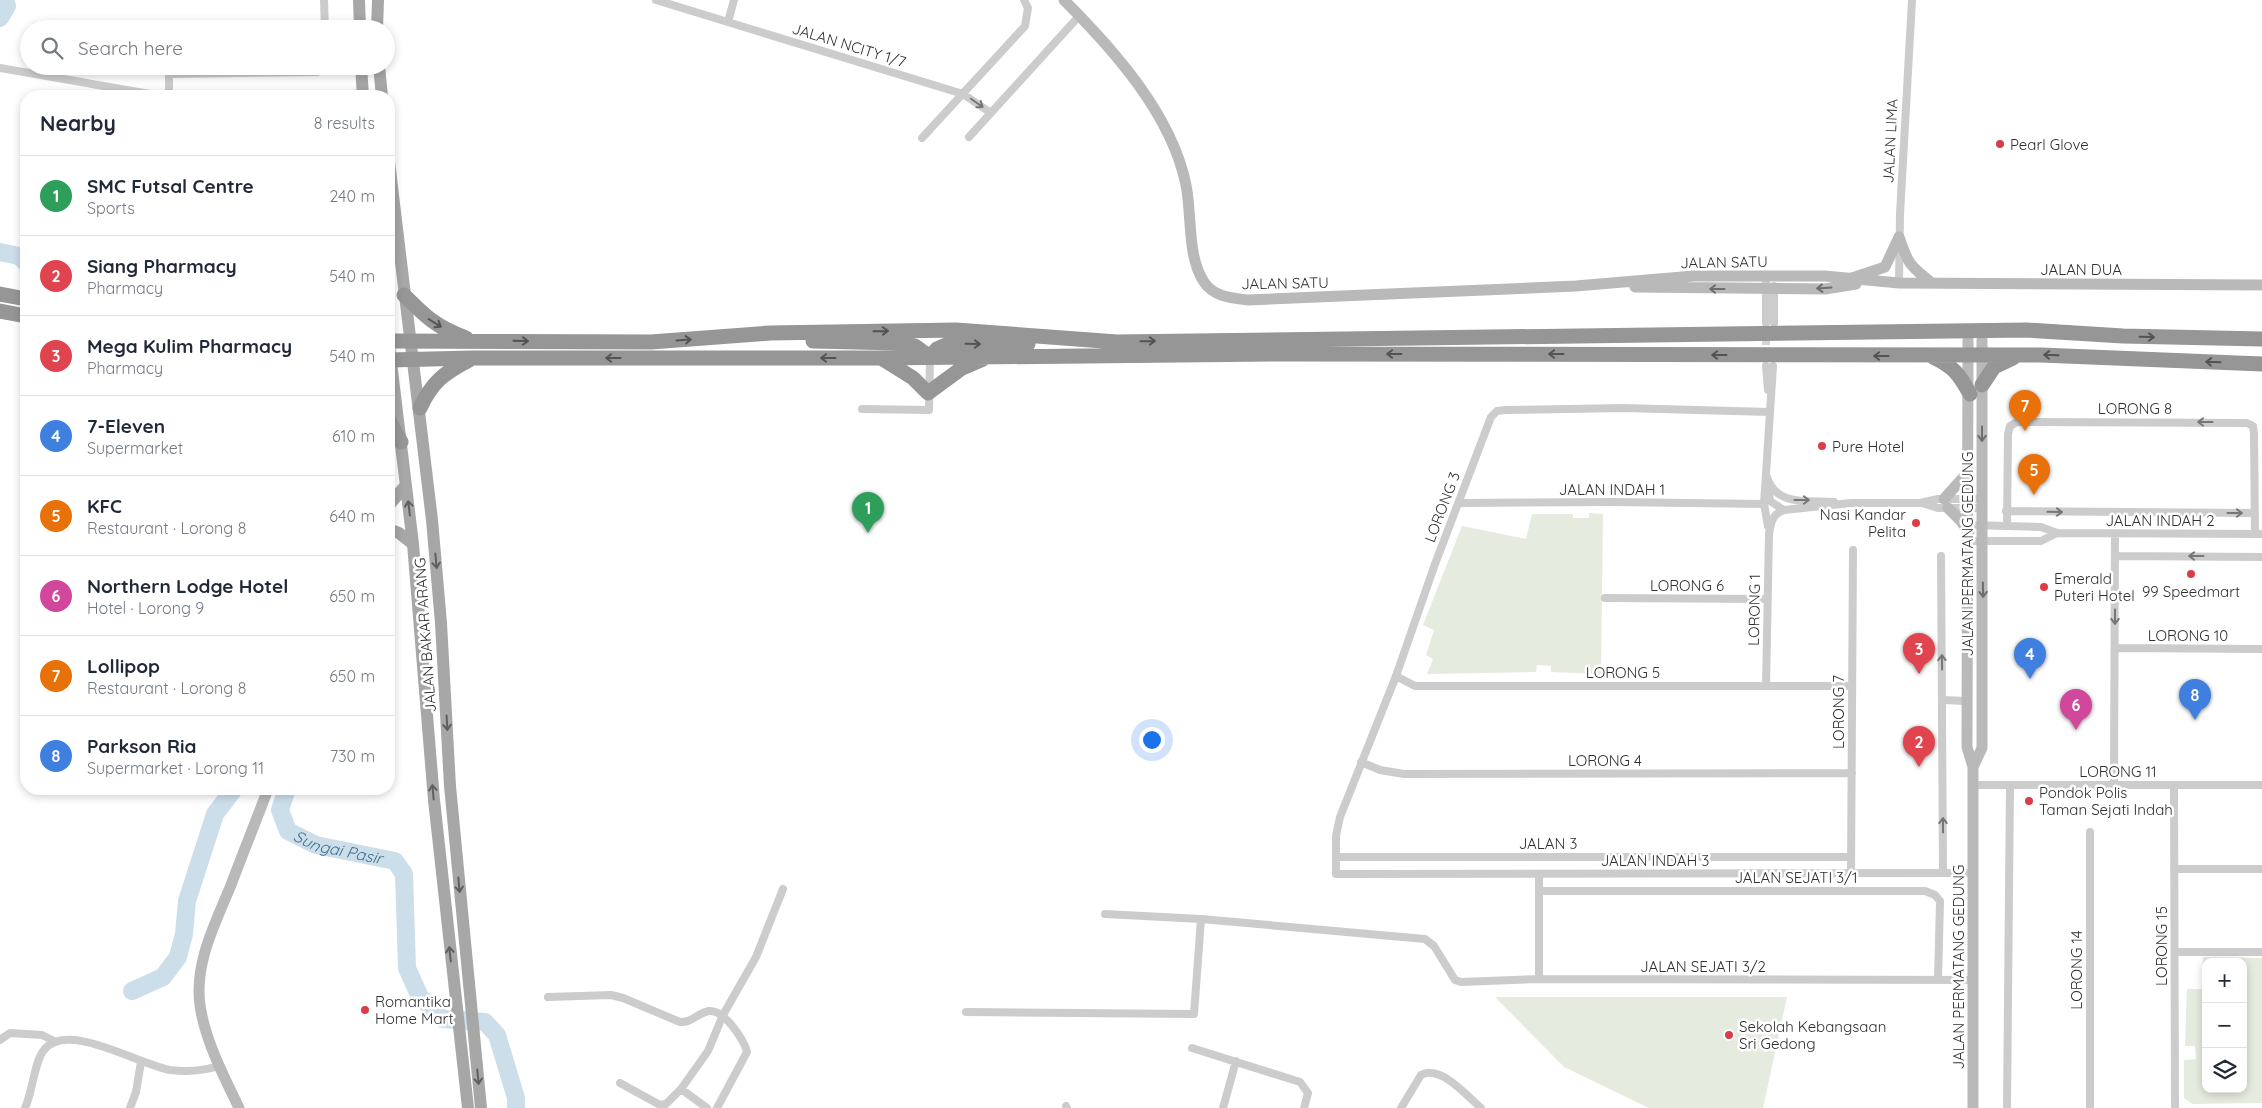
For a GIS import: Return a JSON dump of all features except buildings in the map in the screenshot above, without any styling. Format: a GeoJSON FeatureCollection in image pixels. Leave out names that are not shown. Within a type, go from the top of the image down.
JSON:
{"type":"FeatureCollection","features":[{"type":"Feature","properties":{"kind":"highway"},"geometry":{"type":"LineString","coordinates":[[0,294],[20,298]]}},
{"type":"Feature","properties":{"kind":"highway"},"geometry":{"type":"LineString","coordinates":[[404,295],[438,326],[472,340]]}},
{"type":"Feature","properties":{"kind":"highway"},"geometry":{"type":"LineString","coordinates":[[0,311],[20,315]]}},
{"type":"Feature","properties":{"kind":"highway"},"geometry":{"type":"LineString","coordinates":[[395,341],[651,342],[770,333],[956,330],[1117,342]]}},
{"type":"Feature","properties":{"kind":"highway"},"geometry":{"type":"LineString","coordinates":[[930,357],[937,348],[951,344],[1078,345],[1117,342],[1818,331],[2034,330],[2123,336]]}},
{"type":"Feature","properties":{"kind":"highway"},"geometry":{"type":"LineString","coordinates":[[1818,331],[1848,338],[1975,340],[2123,336],[2262,339]]}},
{"type":"Feature","properties":{"kind":"highway"},"geometry":{"type":"LineString","coordinates":[[770,333],[824,342],[899,343],[921,348],[930,357]]}},
{"type":"Feature","properties":{"kind":"highway"},"geometry":{"type":"LineString","coordinates":[[2245,363],[2246,338]]}},
{"type":"Feature","properties":{"kind":"highway"},"geometry":{"type":"LineString","coordinates":[[395,356],[412,360],[473,358],[880,358],[1280,354],[2022,355],[2262,364]]}},
{"type":"Feature","properties":{"kind":"highway"},"geometry":{"type":"LineString","coordinates":[[1982,385],[1994,367],[2003,361],[2022,355]]}},
{"type":"Feature","properties":{"kind":"highway"},"geometry":{"type":"LineString","coordinates":[[880,358],[913,378],[928,393],[962,368],[989,356]]}},
{"type":"Feature","properties":{"kind":"highway"},"geometry":{"type":"LineString","coordinates":[[1930,356],[1949,364],[1956,371],[1970,394]]}},
{"type":"Feature","properties":{"kind":"highway"},"geometry":{"type":"LineString","coordinates":[[420,408],[428,390],[446,372],[473,358]]}},
{"type":"Feature","properties":{"kind":"highway"},"geometry":{"type":"LineString","coordinates":[[395,432],[401,442]]}},
{"type":"Feature","properties":{"kind":"main road"},"geometry":{"type":"LineString","coordinates":[[359,0],[360,20]]}},
{"type":"Feature","properties":{"kind":"main road"},"geometry":{"type":"LineString","coordinates":[[377,20],[378,0]]}},
{"type":"Feature","properties":{"kind":"main road","name":"JALAN SATU"},"geometry":{"type":"LineString","coordinates":[[1064,0],[1080,15],[1142,89],[1169,133],[1186,185],[1198,273],[1205,284],[1216,293],[1248,300],[1576,286],[1694,276],[1825,276],[1872,282],[1899,283]]}},
{"type":"Feature","properties":{"kind":"main road"},"geometry":{"type":"LineString","coordinates":[[362,75],[363,90]]}},
{"type":"Feature","properties":{"kind":"main road"},"geometry":{"type":"LineString","coordinates":[[380,75],[381,90]]}},
{"type":"Feature","properties":{"kind":"main road","name":"JALAN BAKAR ARANG"},"geometry":{"type":"LineString","coordinates":[[395,215],[412,360],[420,408],[439,595],[450,786],[481,1108]]}},
{"type":"Feature","properties":{"kind":"main road"},"geometry":{"type":"LineString","coordinates":[[1848,279],[1885,267],[1899,237]]}},
{"type":"Feature","properties":{"kind":"main road"},"geometry":{"type":"LineString","coordinates":[[1899,237],[1907,261],[1932,283]]}},
{"type":"Feature","properties":{"kind":"main road","name":"JALAN SATU"},"geometry":{"type":"LineString","coordinates":[[1576,286],[1825,289],[1872,282]]}},
{"type":"Feature","properties":{"kind":"main road","name":"JALAN DUA"},"geometry":{"type":"LineString","coordinates":[[1899,283],[2262,285]]}},
{"type":"Feature","properties":{"kind":"main road","name":"JALAN PERMATANG GEDUNG"},"geometry":{"type":"LineString","coordinates":[[1973,766],[1982,748],[1982,385],[1975,340]]}},
{"type":"Feature","properties":{"kind":"main road","name":"JALAN PERMATANG GEDUNG"},"geometry":{"type":"LineString","coordinates":[[1973,1108],[1973,766],[1967,747],[1967,701],[1970,394],[1976,356]]}},
{"type":"Feature","properties":{"kind":"main road","name":"JALAN BAKAR ARANG"},"geometry":{"type":"LineString","coordinates":[[395,398],[413,544],[424,699],[468,1108]]}},
{"type":"Feature","properties":{"kind":"main road"},"geometry":{"type":"LineString","coordinates":[[1969,471],[1946,503],[1969,533]]}},
{"type":"Feature","properties":{"kind":"main road"},"geometry":{"type":"LineString","coordinates":[[395,498],[406,485]]}},
{"type":"Feature","properties":{"kind":"main road"},"geometry":{"type":"LineString","coordinates":[[395,531],[413,544]]}},
{"type":"Feature","properties":{"kind":"main road"},"geometry":{"type":"LineString","coordinates":[[239,1108],[219,1066],[203,1022],[200,1003],[203,962],[208,942],[266,795]]}},
{"type":"Feature","properties":{"kind":"street"},"geometry":{"type":"LineString","coordinates":[[324,0],[325,20]]}},
{"type":"Feature","properties":{"kind":"street","name":"JALAN NCITY 1/7"},"geometry":{"type":"LineString","coordinates":[[656,0],[963,94],[991,113]]}},
{"type":"Feature","properties":{"kind":"street"},"geometry":{"type":"LineString","coordinates":[[728,22],[734,0]]}},
{"type":"Feature","properties":{"kind":"street"},"geometry":{"type":"LineString","coordinates":[[922,138],[1025,26],[1028,8],[1024,0]]}},
{"type":"Feature","properties":{"kind":"street","name":"JALAN LIMA"},"geometry":{"type":"LineString","coordinates":[[1899,283],[1899,237],[1912,0]]}},
{"type":"Feature","properties":{"kind":"street"},"geometry":{"type":"LineString","coordinates":[[969,137],[1080,15]]}},
{"type":"Feature","properties":{"kind":"street"},"geometry":{"type":"LineString","coordinates":[[3,69],[20,72]]}},
{"type":"Feature","properties":{"kind":"street"},"geometry":{"type":"LineString","coordinates":[[38,75],[126,90]]}},
{"type":"Feature","properties":{"kind":"street"},"geometry":{"type":"LineString","coordinates":[[169,90],[170,75]]}},
{"type":"Feature","properties":{"kind":"street"},"geometry":{"type":"LineString","coordinates":[[1770,276],[1770,323]]}},
{"type":"Feature","properties":{"kind":"street"},"geometry":{"type":"LineString","coordinates":[[862,409],[929,410],[930,357]]}},
{"type":"Feature","properties":{"kind":"street"},"geometry":{"type":"LineString","coordinates":[[1769,534],[1764,504],[1770,411],[1770,366]]}},
{"type":"Feature","properties":{"kind":"street","name":"LORONG 3"},"geometry":{"type":"LineString","coordinates":[[1336,874],[1340,817],[1396,676],[1435,564],[1488,424],[1497,411],[1624,408],[1770,411]]}},
{"type":"Feature","properties":{"kind":"street","name":"LORONG 8"},"geometry":{"type":"LineString","coordinates":[[2007,526],[2008,434],[2010,426],[2017,422],[2246,423],[2253,426],[2254,433],[2254,513],[2258,534]]}},
{"type":"Feature","properties":{"kind":"street"},"geometry":{"type":"LineString","coordinates":[[1767,475],[1774,490],[1787,499],[1851,503],[1920,502],[1938,508],[1946,503],[1983,504]]}},
{"type":"Feature","properties":{"kind":"street"},"geometry":{"type":"LineString","coordinates":[[1767,475],[1770,501],[1784,510]]}},
{"type":"Feature","properties":{"kind":"street","name":"JALAN INDAH 1"},"geometry":{"type":"LineString","coordinates":[[1459,504],[1612,502],[1764,504]]}},
{"type":"Feature","properties":{"kind":"street"},"geometry":{"type":"LineString","coordinates":[[1769,534],[1773,517],[1784,510],[1851,503]]}},
{"type":"Feature","properties":{"kind":"street"},"geometry":{"type":"LineString","coordinates":[[2006,511],[2254,513]]}},
{"type":"Feature","properties":{"kind":"street","name":"JALAN INDAH 2"},"geometry":{"type":"LineString","coordinates":[[1969,533],[1983,526],[2007,526],[2041,527],[2057,533],[2258,534]]}},
{"type":"Feature","properties":{"kind":"street","name":"JALAN INDAH 2"},"geometry":{"type":"LineString","coordinates":[[1969,533],[1982,541],[2041,540],[2057,533]]}},
{"type":"Feature","properties":{"kind":"street","name":"LORONG 1"},"geometry":{"type":"LineString","coordinates":[[1766,686],[1769,534]]}},
{"type":"Feature","properties":{"kind":"street"},"geometry":{"type":"LineString","coordinates":[[2114,785],[2115,534]]}},
{"type":"Feature","properties":{"kind":"street","name":"LORONG 7"},"geometry":{"type":"LineString","coordinates":[[1851,873],[1853,550]]}},
{"type":"Feature","properties":{"kind":"street"},"geometry":{"type":"LineString","coordinates":[[1941,556],[1942,873]]}},
{"type":"Feature","properties":{"kind":"street"},"geometry":{"type":"LineString","coordinates":[[2115,556],[2262,557]]}},
{"type":"Feature","properties":{"kind":"street","name":"LORONG 6"},"geometry":{"type":"LineString","coordinates":[[1605,598],[1768,599]]}},
{"type":"Feature","properties":{"kind":"street","name":"LORONG 10"},"geometry":{"type":"LineString","coordinates":[[2114,648],[2262,649]]}},
{"type":"Feature","properties":{"kind":"street","name":"LORONG 5"},"geometry":{"type":"LineString","coordinates":[[1396,676],[1415,686],[1852,686]]}},
{"type":"Feature","properties":{"kind":"street"},"geometry":{"type":"LineString","coordinates":[[1942,700],[1967,701]]}},
{"type":"Feature","properties":{"kind":"street","name":"LORONG 4"},"geometry":{"type":"LineString","coordinates":[[1361,762],[1380,770],[1413,774],[1852,774]]}},
{"type":"Feature","properties":{"kind":"street","name":"LORONG 11"},"geometry":{"type":"LineString","coordinates":[[1973,785],[2262,785]]}},
{"type":"Feature","properties":{"kind":"street"},"geometry":{"type":"LineString","coordinates":[[2007,1108],[2010,785]]}},
{"type":"Feature","properties":{"kind":"street","name":"LORONG 15"},"geometry":{"type":"LineString","coordinates":[[2174,785],[2175,1108]]}},
{"type":"Feature","properties":{"kind":"street","name":"LORONG 14"},"geometry":{"type":"LineString","coordinates":[[2090,832],[2090,1108]]}},
{"type":"Feature","properties":{"kind":"street","name":"JALAN 3"},"geometry":{"type":"LineString","coordinates":[[1336,857],[1851,857]]}},
{"type":"Feature","properties":{"kind":"street"},"geometry":{"type":"LineString","coordinates":[[2174,869],[2262,869]]}},
{"type":"Feature","properties":{"kind":"street","name":"JALAN INDAH 3"},"geometry":{"type":"LineString","coordinates":[[1336,874],[1974,873]]}},
{"type":"Feature","properties":{"kind":"street"},"geometry":{"type":"LineString","coordinates":[[1539,874],[1539,979]]}},
{"type":"Feature","properties":{"kind":"street"},"geometry":{"type":"LineString","coordinates":[[620,1082],[660,1106],[666,1104],[681,1090],[708,1052],[723,1015],[756,957],[783,889]]}},
{"type":"Feature","properties":{"kind":"street","name":"JALAN SEJATI 3/1"},"geometry":{"type":"LineString","coordinates":[[1539,891],[1925,891],[1935,894],[1940,901],[1938,980]]}},
{"type":"Feature","properties":{"kind":"street"},"geometry":{"type":"LineString","coordinates":[[966,1012],[1194,1014],[1201,919],[1105,914]]}},
{"type":"Feature","properties":{"kind":"street","name":"JALAN SEJATI 3/2"},"geometry":{"type":"LineString","coordinates":[[1201,919],[1425,940],[1434,946],[1455,980],[1461,982],[1539,979],[1973,980]]}},
{"type":"Feature","properties":{"kind":"street"},"geometry":{"type":"LineString","coordinates":[[2174,952],[2262,952]]}},
{"type":"Feature","properties":{"kind":"street"},"geometry":{"type":"LineString","coordinates":[[548,997],[611,995],[623,998],[680,1022],[690,1021],[709,1011],[723,1015],[747,1052],[717,1108]]}},
{"type":"Feature","properties":{"kind":"street"},"geometry":{"type":"LineString","coordinates":[[0,1040],[10,1033],[42,1035],[54,1040],[88,1041],[141,1062],[168,1070],[200,1070],[219,1066]]}},
{"type":"Feature","properties":{"kind":"street"},"geometry":{"type":"LineString","coordinates":[[25,1108],[32,1091],[39,1058],[43,1050],[54,1040]]}},
{"type":"Feature","properties":{"kind":"street"},"geometry":{"type":"LineString","coordinates":[[1192,1048],[1300,1082],[1308,1093],[1304,1108]]}},
{"type":"Feature","properties":{"kind":"street"},"geometry":{"type":"LineString","coordinates":[[1223,1108],[1236,1061]]}},
{"type":"Feature","properties":{"kind":"street"},"geometry":{"type":"LineString","coordinates":[[130,1108],[136,1092],[141,1062]]}},
{"type":"Feature","properties":{"kind":"street"},"geometry":{"type":"LineString","coordinates":[[1401,1108],[1421,1075],[1426,1072],[1434,1072],[1443,1076],[1481,1108]]}},
{"type":"Feature","properties":{"kind":"street"},"geometry":{"type":"LineString","coordinates":[[681,1090],[707,1108]]}},
{"type":"Feature","properties":{"kind":"shaded area"},"geometry":{"type":"Polygon","coordinates":[[[1589,513],[1603,514],[1601,674],[1551,672],[1551,666],[1537,665],[1536,672],[1427,674],[1433,659],[1426,655],[1434,630],[1423,625],[1462,526],[1526,539],[1532,514],[1573,514],[1573,518],[1589,518],[1589,513]]]}},
{"type":"Feature","properties":{"kind":"shaded area"},"geometry":{"type":"Polygon","coordinates":[[[2203,957],[2262,958],[2262,1103],[2192,1104],[2184,1098],[2184,1060],[2196,1059],[2195,1046],[2185,1046],[2187,989],[2202,989],[2202,1093],[2247,1093],[2247,958],[2203,957]]]}},
{"type":"Feature","properties":{"kind":"shaded area"},"geometry":{"type":"Polygon","coordinates":[[[1495,997],[1787,997],[1763,1108],[1649,1108],[1564,1067],[1495,997]]]}},
{"type":"Feature","properties":{"kind":"waterway","name":"Sungai Pasir"},"geometry":{"type":"LineString","coordinates":[[0,18],[7,6],[5,0]]}},
{"type":"Feature","properties":{"kind":"waterway","name":"Sungai Pasir"},"geometry":{"type":"LineString","coordinates":[[0,252],[20,257]]}},
{"type":"Feature","properties":{"kind":"waterway"},"geometry":{"type":"LineString","coordinates":[[132,991],[163,977],[178,957],[184,934],[187,901],[215,814],[229,795]]}},
{"type":"Feature","properties":{"kind":"waterway","name":"Sungai Pasir"},"geometry":{"type":"LineString","coordinates":[[285,795],[280,810],[288,831],[316,845],[395,861],[404,874],[407,968],[420,997],[443,1019],[485,1022],[497,1035],[516,1098],[516,1108]]}},
{"type":"Feature","properties":{"kind":"tunnel"},"geometry":{"type":"LineString","coordinates":[[1766,331],[1766,357]]}},
{"type":"Feature","properties":{"kind":"place","name":"Pearl Glove"},"geometry":{"type":"Point","coordinates":[2000,144]}},
{"type":"Feature","properties":{"kind":"place","name":"Lollipop"},"geometry":{"type":"Point","coordinates":[2025,431]}},
{"type":"Feature","properties":{"kind":"place","name":"Pure Hotel"},"geometry":{"type":"Point","coordinates":[1822,446]}},
{"type":"Feature","properties":{"kind":"place","name":"KFC"},"geometry":{"type":"Point","coordinates":[2034,495]}},
{"type":"Feature","properties":{"kind":"place","name":"Nasi Kandar Pelita"},"geometry":{"type":"Point","coordinates":[1916,523]}},
{"type":"Feature","properties":{"kind":"place","name":"SMC Futsal Centre"},"geometry":{"type":"Point","coordinates":[868,533]}},
{"type":"Feature","properties":{"kind":"place","name":"99 Speedmart"},"geometry":{"type":"Point","coordinates":[2191,574]}},
{"type":"Feature","properties":{"kind":"place","name":"Emerald Puteri Hotel"},"geometry":{"type":"Point","coordinates":[2044,587]}},
{"type":"Feature","properties":{"kind":"place","name":"Mega Kulim Pharmacy"},"geometry":{"type":"Point","coordinates":[1919,674]}},
{"type":"Feature","properties":{"kind":"place","name":"7-Eleven"},"geometry":{"type":"Point","coordinates":[2030,679]}},
{"type":"Feature","properties":{"kind":"place","name":"Parkson Ria"},"geometry":{"type":"Point","coordinates":[2195,720]}},
{"type":"Feature","properties":{"kind":"place","name":"Northern Lodge Hotel"},"geometry":{"type":"Point","coordinates":[2076,730]}},
{"type":"Feature","properties":{"kind":"place","name":"Siang Pharmacy"},"geometry":{"type":"Point","coordinates":[1919,767]}},
{"type":"Feature","properties":{"kind":"place","name":"Pondok Polis Taman Sejati Indah"},"geometry":{"type":"Point","coordinates":[2029,801]}},
{"type":"Feature","properties":{"kind":"place","name":"Romantika Home Mart"},"geometry":{"type":"Point","coordinates":[365,1010]}},
{"type":"Feature","properties":{"kind":"place","name":"Sekolah Kebangsaan Sri Gedong"},"geometry":{"type":"Point","coordinates":[1729,1035]}}]}
